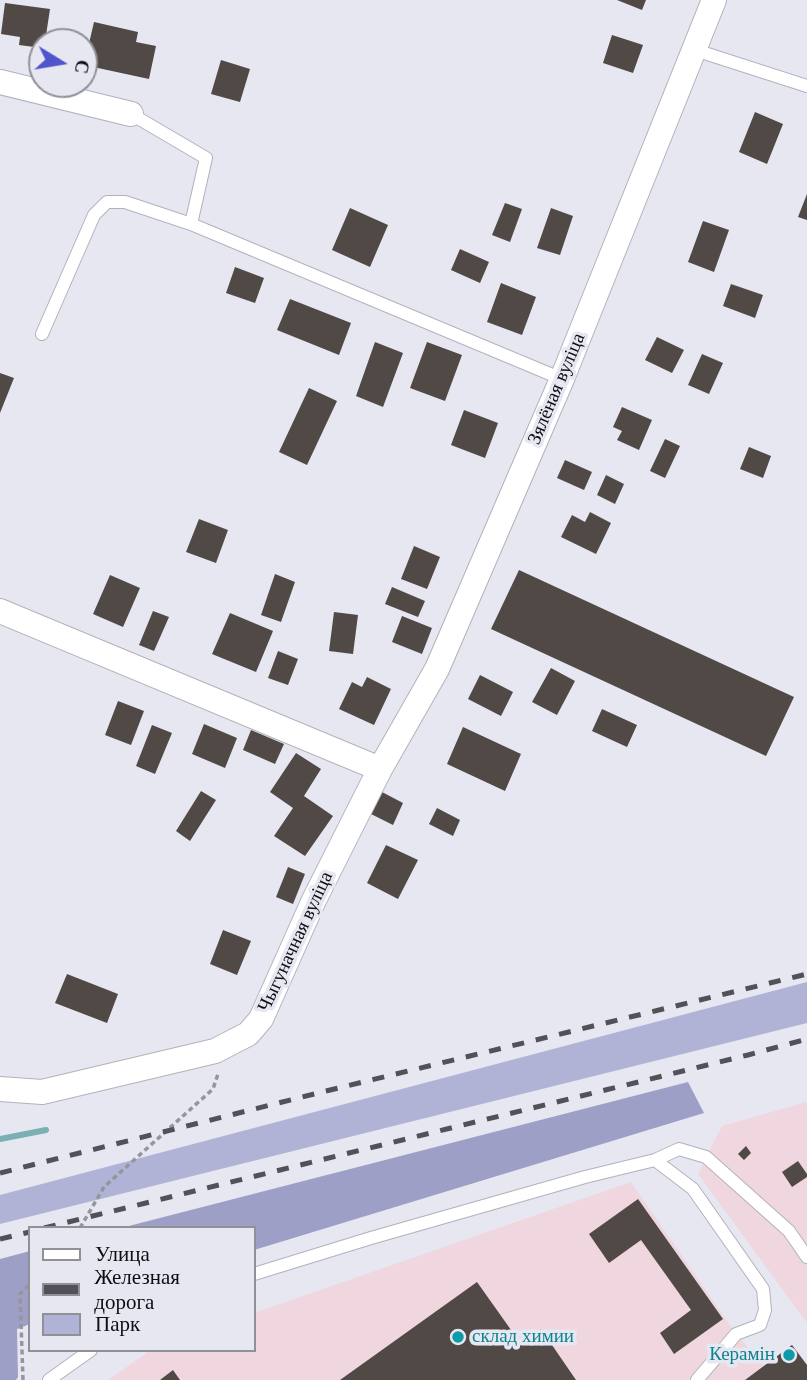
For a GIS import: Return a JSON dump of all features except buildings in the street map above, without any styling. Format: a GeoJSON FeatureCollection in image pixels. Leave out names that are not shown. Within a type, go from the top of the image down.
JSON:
{"type":"FeatureCollection","features":[{"type":"Feature","properties":{"kind":"street","name":"Зялёная вуліца"},"geometry":{"type":"LineString","coordinates":[[380,769],[437,669],[562,379],[714,0]]}},
{"type":"Feature","properties":{"kind":"street"},"geometry":{"type":"LineString","coordinates":[[0,82],[131,114]]}},
{"type":"Feature","properties":{"kind":"street"},"geometry":{"type":"LineString","coordinates":[[0,611],[380,769]]}},
{"type":"Feature","properties":{"kind":"street","name":"Чыгуначная вуліца"},"geometry":{"type":"LineString","coordinates":[[0,1089],[42,1092],[215,1051],[248,1034],[261,1019],[314,900],[380,769]]}},
{"type":"Feature","properties":{"kind":"lane"},"geometry":{"type":"LineString","coordinates":[[695,50],[807,86]]}},
{"type":"Feature","properties":{"kind":"lane"},"geometry":{"type":"LineString","coordinates":[[131,114],[206,158],[191,224]]}},
{"type":"Feature","properties":{"kind":"lane"},"geometry":{"type":"LineString","coordinates":[[42,334],[94,215],[107,202],[125,202],[191,224],[562,379]]}},
{"type":"Feature","properties":{"kind":"lane"},"geometry":{"type":"LineString","coordinates":[[256,1273],[585,1177],[655,1160],[680,1149],[706,1157],[789,1231],[807,1257]]}},
{"type":"Feature","properties":{"kind":"lane"},"geometry":{"type":"LineString","coordinates":[[655,1160],[693,1189],[763,1289],[765,1310],[760,1325],[736,1334],[697,1380]]}},
{"type":"Feature","properties":{"kind":"lane"},"geometry":{"type":"LineString","coordinates":[[49,1380],[88,1352]]}},
{"type":"Feature","properties":{"kind":"path"},"geometry":{"type":"LineString","coordinates":[[81,1226],[104,1187],[213,1089],[228,1045]]}},
{"type":"Feature","properties":{"kind":"path"},"geometry":{"type":"LineString","coordinates":[[23,1380],[20,1294],[28,1286]]}},
{"type":"Feature","properties":{"kind":"shaded area"},"geometry":{"type":"Polygon","coordinates":[[[688,1082],[704,1113],[256,1249],[256,1226],[129,1226],[688,1082]]]}},
{"type":"Feature","properties":{"kind":"shaded area"},"geometry":{"type":"Polygon","coordinates":[[[807,1102],[807,1323],[698,1174],[722,1126],[807,1102]]]}},
{"type":"Feature","properties":{"kind":"shaded area"},"geometry":{"type":"Polygon","coordinates":[[[631,1182],[736,1334],[764,1366],[792,1345],[807,1365],[807,1380],[108,1380],[148,1352],[256,1352],[256,1312],[631,1182]]]}},
{"type":"Feature","properties":{"kind":"shaded area"},"geometry":{"type":"Polygon","coordinates":[[[28,1252],[28,1325],[17,1329],[16,1380],[0,1380],[0,1259],[28,1252]]]}},
{"type":"Feature","properties":{"kind":"green space"},"geometry":{"type":"Polygon","coordinates":[[[807,982],[807,1023],[0,1224],[0,1195],[807,982]]]}},
{"type":"Feature","properties":{"kind":"waterway"},"geometry":{"type":"LineString","coordinates":[[0,1139],[46,1130]]}},
{"type":"Feature","properties":{"kind":"railway"},"geometry":{"type":"LineString","coordinates":[[0,1173],[807,974]]}},
{"type":"Feature","properties":{"kind":"railway"},"geometry":{"type":"LineString","coordinates":[[52,1226],[807,1039]]}},
{"type":"Feature","properties":{"kind":"railway"},"geometry":{"type":"LineString","coordinates":[[0,1239],[28,1232]]}},
{"type":"Feature","properties":{"kind":"place","name":"склад химии"},"geometry":{"type":"Point","coordinates":[458,1337]}},
{"type":"Feature","properties":{"kind":"place","name":"Керамін"},"geometry":{"type":"Point","coordinates":[789,1355]}}]}
